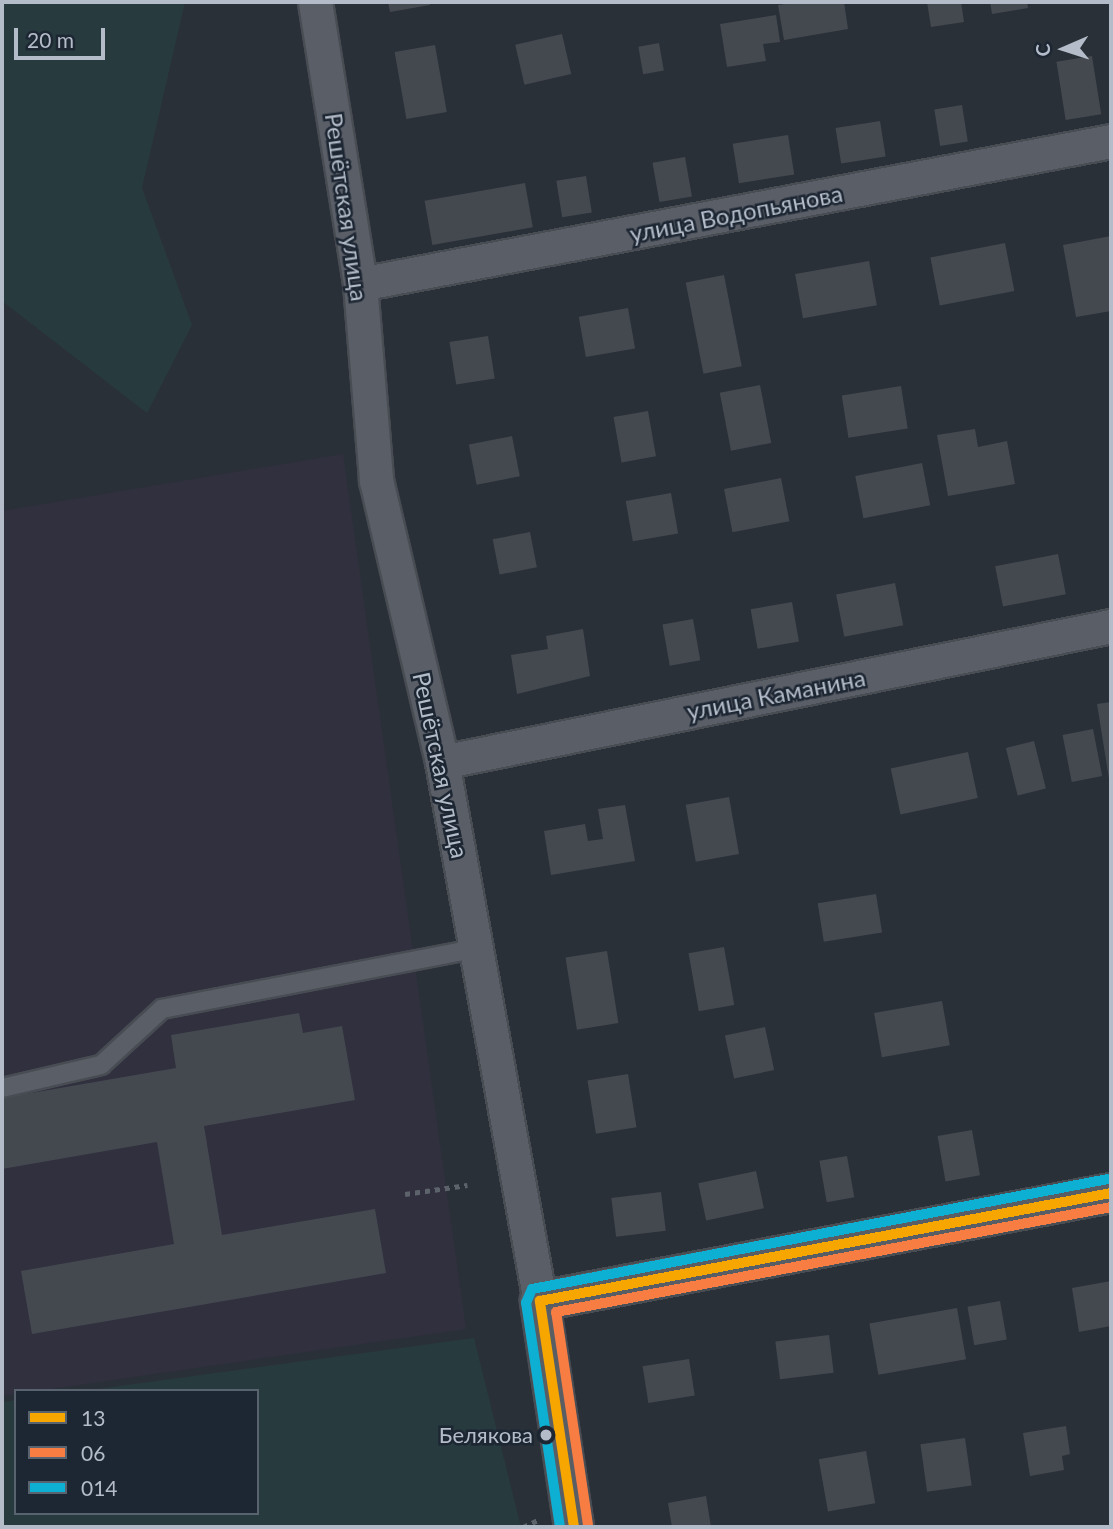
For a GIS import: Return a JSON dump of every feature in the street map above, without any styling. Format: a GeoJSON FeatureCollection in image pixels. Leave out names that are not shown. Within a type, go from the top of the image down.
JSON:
{"type":"FeatureCollection","features":[{"type":"Feature","properties":{"kind":"street","name":"Решётская улица"},"geometry":{"type":"LineString","coordinates":[[315,2],[360,284],[376,480],[442,762],[479,948],[540,1301],[574,1527]]}},
{"type":"Feature","properties":{"kind":"street","name":"улица Водопьянова"},"geometry":{"type":"LineString","coordinates":[[360,284],[1111,141]]}},
{"type":"Feature","properties":{"kind":"street","name":"улица Каманина"},"geometry":{"type":"LineString","coordinates":[[442,762],[1111,626]]}},
{"type":"Feature","properties":{"kind":"street"},"geometry":{"type":"LineString","coordinates":[[540,1301],[1111,1193]]}},
{"type":"Feature","properties":{"kind":"lane"},"geometry":{"type":"LineString","coordinates":[[2,1088],[101,1065],[162,1009],[479,948]]}},
{"type":"Feature","properties":{"kind":"path"},"geometry":{"type":"LineString","coordinates":[[405,1194],[467,1185]]}},
{"type":"Feature","properties":{"kind":"shaded area"},"geometry":{"type":"Polygon","coordinates":[[[343,454],[466,1329],[50,1389],[14,1389],[14,1394],[2,1396],[2,511],[343,454]]]}},
{"type":"Feature","properties":{"kind":"green space"},"geometry":{"type":"Polygon","coordinates":[[[2,2],[185,2],[142,188],[192,325],[147,413],[2,301],[2,2]]]}},
{"type":"Feature","properties":{"kind":"green space"},"geometry":{"type":"Polygon","coordinates":[[[474,1338],[521,1527],[2,1527],[2,1402],[14,1400],[14,1515],[259,1515],[259,1389],[98,1389],[474,1338]]]}},
{"type":"Feature","properties":{"kind":"building"},"geometry":{"type":"Polygon","coordinates":[[[388,2],[429,2],[430,5],[390,12],[388,2]]]}},
{"type":"Feature","properties":{"kind":"building"},"geometry":{"type":"Polygon","coordinates":[[[844,2],[848,29],[784,40],[778,5],[844,2]]]}},
{"type":"Feature","properties":{"kind":"building"},"geometry":{"type":"Polygon","coordinates":[[[927,2],[961,2],[964,22],[931,27],[927,2]]]}},
{"type":"Feature","properties":{"kind":"building"},"geometry":{"type":"Polygon","coordinates":[[[990,2],[1027,2],[1028,8],[992,14],[990,2]]]}},
{"type":"Feature","properties":{"kind":"building"},"geometry":{"type":"Polygon","coordinates":[[[776,15],[780,42],[763,44],[766,61],[727,67],[720,24],[776,15]]]}},
{"type":"Feature","properties":{"kind":"building"},"geometry":{"type":"Polygon","coordinates":[[[562,34],[571,74],[524,85],[515,45],[562,34]]]}},
{"type":"Feature","properties":{"kind":"building"},"geometry":{"type":"Polygon","coordinates":[[[659,43],[664,71],[643,74],[638,47],[659,43]]]}},
{"type":"Feature","properties":{"kind":"building"},"geometry":{"type":"Polygon","coordinates":[[[435,45],[447,112],[406,119],[395,52],[435,45]]]}},
{"type":"Feature","properties":{"kind":"building"},"geometry":{"type":"Polygon","coordinates":[[[1092,56],[1101,114],[1066,120],[1056,62],[1092,56]]]}},
{"type":"Feature","properties":{"kind":"building"},"geometry":{"type":"Polygon","coordinates":[[[962,105],[968,142],[940,146],[934,109],[962,105]]]}},
{"type":"Feature","properties":{"kind":"building"},"geometry":{"type":"Polygon","coordinates":[[[880,121],[886,157],[841,164],[836,128],[880,121]]]}},
{"type":"Feature","properties":{"kind":"building"},"geometry":{"type":"Polygon","coordinates":[[[788,135],[794,175],[739,183],[733,144],[788,135]]]}},
{"type":"Feature","properties":{"kind":"building"},"geometry":{"type":"Polygon","coordinates":[[[685,157],[692,196],[659,202],[653,163],[685,157]]]}},
{"type":"Feature","properties":{"kind":"building"},"geometry":{"type":"Polygon","coordinates":[[[586,176],[592,213],[562,217],[556,181],[586,176]]]}},
{"type":"Feature","properties":{"kind":"building"},"geometry":{"type":"Polygon","coordinates":[[[525,183],[533,227],[432,245],[425,201],[525,183]]]}},
{"type":"Feature","properties":{"kind":"building"},"geometry":{"type":"Polygon","coordinates":[[[1111,236],[1111,311],[1076,317],[1063,245],[1111,236]]]}},
{"type":"Feature","properties":{"kind":"building"},"geometry":{"type":"Polygon","coordinates":[[[1005,243],[1014,291],[940,306],[930,258],[1005,243]]]}},
{"type":"Feature","properties":{"kind":"building"},"geometry":{"type":"Polygon","coordinates":[[[869,261],[877,305],[803,318],[795,274],[869,261]]]}},
{"type":"Feature","properties":{"kind":"building"},"geometry":{"type":"Polygon","coordinates":[[[724,275],[742,366],[703,374],[686,282],[724,275]]]}},
{"type":"Feature","properties":{"kind":"building"},"geometry":{"type":"Polygon","coordinates":[[[628,308],[635,348],[586,357],[579,317],[628,308]]]}},
{"type":"Feature","properties":{"kind":"building"},"geometry":{"type":"Polygon","coordinates":[[[488,336],[495,378],[456,385],[449,342],[488,336]]]}},
{"type":"Feature","properties":{"kind":"building"},"geometry":{"type":"Polygon","coordinates":[[[760,385],[771,443],[731,451],[720,393],[760,385]]]}},
{"type":"Feature","properties":{"kind":"building"},"geometry":{"type":"Polygon","coordinates":[[[901,386],[908,428],[848,438],[842,395],[901,386]]]}},
{"type":"Feature","properties":{"kind":"building"},"geometry":{"type":"Polygon","coordinates":[[[648,411],[656,456],[622,462],[614,417],[648,411]]]}},
{"type":"Feature","properties":{"kind":"building"},"geometry":{"type":"Polygon","coordinates":[[[975,429],[978,447],[1007,441],[1015,484],[948,496],[937,435],[975,429]]]}},
{"type":"Feature","properties":{"kind":"building"},"geometry":{"type":"Polygon","coordinates":[[[512,436],[520,476],[477,485],[469,444],[512,436]]]}},
{"type":"Feature","properties":{"kind":"building"},"geometry":{"type":"Polygon","coordinates":[[[922,463],[930,505],[863,518],[855,476],[922,463]]]}},
{"type":"Feature","properties":{"kind":"building"},"geometry":{"type":"Polygon","coordinates":[[[781,478],[789,521],[732,532],[724,489],[781,478]]]}},
{"type":"Feature","properties":{"kind":"building"},"geometry":{"type":"Polygon","coordinates":[[[671,493],[678,533],[633,541],[626,501],[671,493]]]}},
{"type":"Feature","properties":{"kind":"building"},"geometry":{"type":"Polygon","coordinates":[[[530,532],[537,567],[500,575],[493,539],[530,532]]]}},
{"type":"Feature","properties":{"kind":"building"},"geometry":{"type":"Polygon","coordinates":[[[1058,554],[1066,594],[1003,606],[995,566],[1058,554]]]}},
{"type":"Feature","properties":{"kind":"building"},"geometry":{"type":"Polygon","coordinates":[[[895,583],[903,625],[844,637],[836,594],[895,583]]]}},
{"type":"Feature","properties":{"kind":"building"},"geometry":{"type":"Polygon","coordinates":[[[792,602],[799,641],[758,649],[751,609],[792,602]]]}},
{"type":"Feature","properties":{"kind":"building"},"geometry":{"type":"Polygon","coordinates":[[[693,619],[700,660],[670,666],[662,624],[693,619]]]}},
{"type":"Feature","properties":{"kind":"building"},"geometry":{"type":"Polygon","coordinates":[[[583,629],[590,676],[517,694],[511,655],[548,649],[546,636],[583,629]]]}},
{"type":"Feature","properties":{"kind":"building"},"geometry":{"type":"Polygon","coordinates":[[[1111,702],[1111,785],[1110,785],[1097,704],[1111,702]]]}},
{"type":"Feature","properties":{"kind":"building"},"geometry":{"type":"Polygon","coordinates":[[[1093,729],[1102,776],[1072,782],[1063,735],[1093,729]]]}},
{"type":"Feature","properties":{"kind":"building"},"geometry":{"type":"Polygon","coordinates":[[[1034,741],[1046,789],[1018,796],[1006,748],[1034,741]]]}},
{"type":"Feature","properties":{"kind":"building"},"geometry":{"type":"Polygon","coordinates":[[[968,752],[978,798],[900,814],[891,768],[968,752]]]}},
{"type":"Feature","properties":{"kind":"building"},"geometry":{"type":"Polygon","coordinates":[[[729,797],[739,854],[696,862],[686,805],[729,797]]]}},
{"type":"Feature","properties":{"kind":"building"},"geometry":{"type":"Polygon","coordinates":[[[625,805],[635,861],[551,875],[544,831],[585,824],[588,841],[603,839],[598,809],[625,805]]]}},
{"type":"Feature","properties":{"kind":"building"},"geometry":{"type":"Polygon","coordinates":[[[876,894],[882,933],[824,942],[818,903],[876,894]]]}},
{"type":"Feature","properties":{"kind":"building"},"geometry":{"type":"Polygon","coordinates":[[[724,947],[734,1005],[699,1011],[689,953],[724,947]]]}},
{"type":"Feature","properties":{"kind":"building"},"geometry":{"type":"Polygon","coordinates":[[[607,951],[618,1023],[577,1030],[566,958],[607,951]]]}},
{"type":"Feature","properties":{"kind":"building"},"geometry":{"type":"Polygon","coordinates":[[[942,1001],[950,1045],[882,1057],[874,1013],[942,1001]]]}},
{"type":"Feature","properties":{"kind":"building"},"geometry":{"type":"Polygon","coordinates":[[[299,1013],[303,1033],[342,1026],[355,1100],[204,1126],[222,1235],[375,1209],[386,1273],[32,1334],[21,1271],[174,1244],[157,1142],[2,1169],[2,1098],[176,1068],[171,1035],[299,1013]]]}},
{"type":"Feature","properties":{"kind":"building"},"geometry":{"type":"Polygon","coordinates":[[[765,1027],[774,1070],[734,1079],[725,1036],[765,1027]]]}},
{"type":"Feature","properties":{"kind":"building"},"geometry":{"type":"Polygon","coordinates":[[[628,1074],[636,1127],[596,1134],[588,1080],[628,1074]]]}},
{"type":"Feature","properties":{"kind":"building"},"geometry":{"type":"Polygon","coordinates":[[[972,1130],[980,1175],[946,1181],[938,1136],[972,1130]]]}},
{"type":"Feature","properties":{"kind":"building"},"geometry":{"type":"Polygon","coordinates":[[[847,1156],[854,1197],[827,1202],[819,1161],[847,1156]]]}},
{"type":"Feature","properties":{"kind":"building"},"geometry":{"type":"Polygon","coordinates":[[[756,1171],[764,1208],[706,1220],[698,1183],[756,1171]]]}},
{"type":"Feature","properties":{"kind":"building"},"geometry":{"type":"Polygon","coordinates":[[[661,1192],[666,1231],[616,1237],[611,1198],[661,1192]]]}},
{"type":"Feature","properties":{"kind":"building"},"geometry":{"type":"Polygon","coordinates":[[[1111,1281],[1111,1326],[1079,1332],[1072,1288],[1111,1281]]]}},
{"type":"Feature","properties":{"kind":"building"},"geometry":{"type":"Polygon","coordinates":[[[1000,1301],[1007,1339],[974,1345],[968,1307],[1000,1301]]]}},
{"type":"Feature","properties":{"kind":"building"},"geometry":{"type":"Polygon","coordinates":[[[957,1308],[966,1359],[878,1375],[869,1323],[957,1308]]]}},
{"type":"Feature","properties":{"kind":"building"},"geometry":{"type":"Polygon","coordinates":[[[829,1335],[834,1373],[780,1379],[775,1342],[829,1335]]]}},
{"type":"Feature","properties":{"kind":"building"},"geometry":{"type":"Polygon","coordinates":[[[689,1359],[695,1396],[648,1403],[643,1366],[689,1359]]]}},
{"type":"Feature","properties":{"kind":"building"},"geometry":{"type":"Polygon","coordinates":[[[1066,1426],[1070,1454],[1062,1456],[1064,1470],[1030,1476],[1023,1433],[1066,1426]]]}},
{"type":"Feature","properties":{"kind":"building"},"geometry":{"type":"Polygon","coordinates":[[[965,1438],[972,1486],[927,1492],[920,1444],[965,1438]]]}},
{"type":"Feature","properties":{"kind":"building"},"geometry":{"type":"Polygon","coordinates":[[[866,1451],[875,1503],[828,1512],[819,1459],[866,1451]]]}},
{"type":"Feature","properties":{"kind":"building"},"geometry":{"type":"Polygon","coordinates":[[[706,1496],[711,1527],[672,1527],[668,1503],[706,1496]]]}},
{"type":"Feature","properties":{"kind":"transit line","name":"014"},"geometry":{"type":"LineString","coordinates":[[560,1527],[526,1303],[532,1289],[1108,1179]]}},
{"type":"Feature","properties":{"kind":"transit line","name":"13"},"geometry":{"type":"LineString","coordinates":[[574,1527],[540,1301],[1111,1193]]}},
{"type":"Feature","properties":{"kind":"transit line","name":"06"},"geometry":{"type":"LineString","coordinates":[[588,1525],[556,1312],[1111,1207]]}},
{"type":"Feature","properties":{"kind":"place","name":"Белякова"},"geometry":{"type":"Point","coordinates":[546,1435]}}]}
